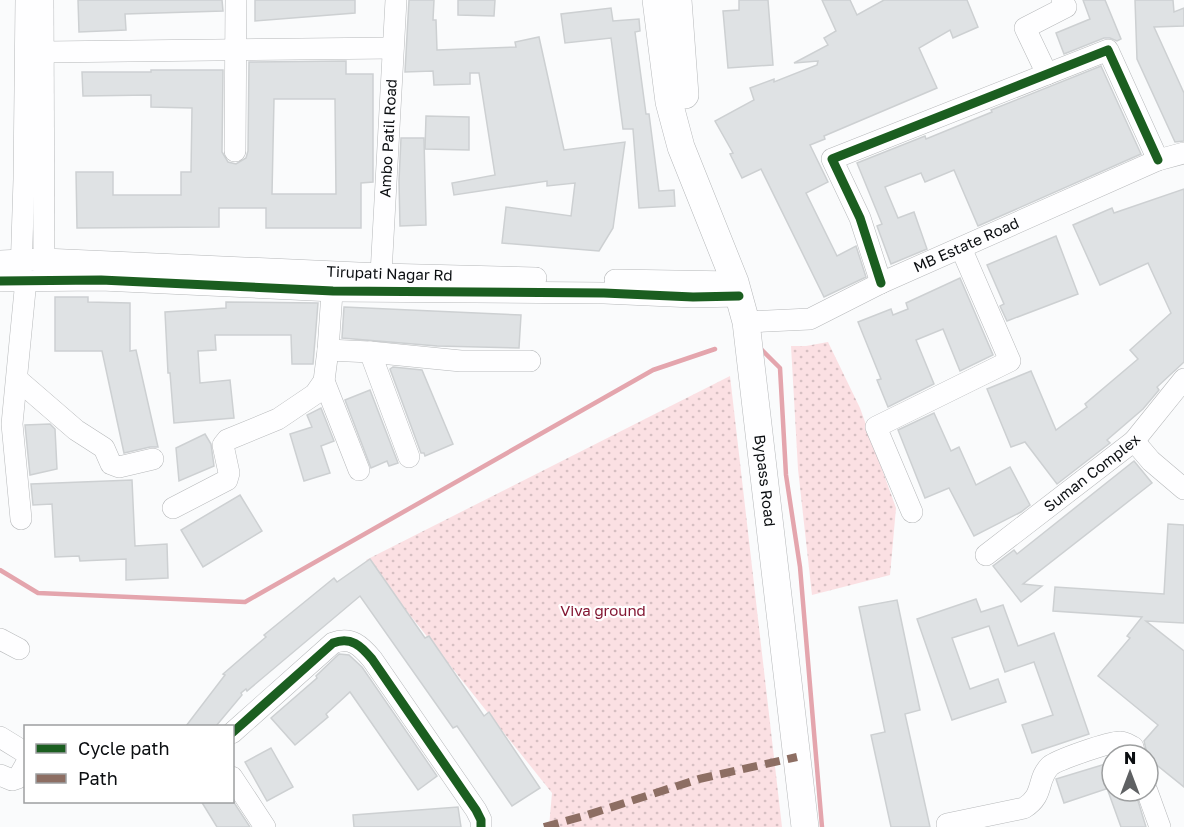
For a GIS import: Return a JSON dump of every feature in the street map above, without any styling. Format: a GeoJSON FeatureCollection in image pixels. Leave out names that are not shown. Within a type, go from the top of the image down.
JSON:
{"type":"FeatureCollection","features":[{"type":"Feature","properties":{"kind":"main road","name":"Bypass Road"},"geometry":{"type":"LineString","coordinates":[[656,0],[669,102],[681,147],[737,289],[746,322],[805,827]]}},
{"type":"Feature","properties":{"kind":"main road"},"geometry":{"type":"LineString","coordinates":[[678,0],[688,122],[681,147]]}},
{"type":"Feature","properties":{"kind":"street"},"geometry":{"type":"LineString","coordinates":[[26,0],[24,179],[26,273]]}},
{"type":"Feature","properties":{"kind":"street"},"geometry":{"type":"LineString","coordinates":[[21,519],[12,424],[45,52],[44,0]]}},
{"type":"Feature","properties":{"kind":"street"},"geometry":{"type":"LineString","coordinates":[[235,152],[236,0]]}},
{"type":"Feature","properties":{"kind":"street","name":"Ambo Patil Road"},"geometry":{"type":"LineString","coordinates":[[381,274],[396,0]]}},
{"type":"Feature","properties":{"kind":"street"},"geometry":{"type":"LineString","coordinates":[[1047,74],[1025,28],[1066,8],[1062,0]]}},
{"type":"Feature","properties":{"kind":"street"},"geometry":{"type":"LineString","coordinates":[[45,52],[393,48]]}},
{"type":"Feature","properties":{"kind":"street"},"geometry":{"type":"LineString","coordinates":[[881,283],[860,218],[832,159],[1108,50],[1158,160]]}},
{"type":"Feature","properties":{"kind":"street","name":"MB Estate Road"},"geometry":{"type":"LineString","coordinates":[[746,322],[810,319],[881,283],[1158,160],[1184,153]]}},
{"type":"Feature","properties":{"kind":"street"},"geometry":{"type":"LineString","coordinates":[[912,512],[876,427],[1010,361],[961,248]]}},
{"type":"Feature","properties":{"kind":"street","name":"Tirupati Nagar Rd"},"geometry":{"type":"LineString","coordinates":[[0,261],[26,273],[333,281],[381,274],[737,289]]}},
{"type":"Feature","properties":{"kind":"street"},"geometry":{"type":"LineString","coordinates":[[173,508],[227,480],[229,473],[223,445],[227,440],[278,419],[315,394],[324,381],[333,281],[693,297],[737,289]]}},
{"type":"Feature","properties":{"kind":"street"},"geometry":{"type":"LineString","coordinates":[[328,350],[461,361],[530,361]]}},
{"type":"Feature","properties":{"kind":"street"},"geometry":{"type":"LineString","coordinates":[[370,352],[409,457]]}},
{"type":"Feature","properties":{"kind":"street"},"geometry":{"type":"LineString","coordinates":[[16,379],[76,430],[104,448],[111,464],[115,467],[153,459]]}},
{"type":"Feature","properties":{"kind":"street","name":"Suman Complex"},"geometry":{"type":"LineString","coordinates":[[986,555],[1134,441],[1184,380]]}},
{"type":"Feature","properties":{"kind":"street"},"geometry":{"type":"LineString","coordinates":[[324,381],[359,470]]}},
{"type":"Feature","properties":{"kind":"street"},"geometry":{"type":"LineString","coordinates":[[1134,441],[1150,461],[1184,489]]}},
{"type":"Feature","properties":{"kind":"street"},"geometry":{"type":"LineString","coordinates":[[0,639],[19,650]]}},
{"type":"Feature","properties":{"kind":"street"},"geometry":{"type":"LineString","coordinates":[[234,731],[333,643],[340,640],[356,643],[372,660],[476,810],[481,820],[481,827]]}},
{"type":"Feature","properties":{"kind":"street"},"geometry":{"type":"LineString","coordinates":[[0,737],[24,752]]}},
{"type":"Feature","properties":{"kind":"street"},"geometry":{"type":"LineString","coordinates":[[947,824],[1024,807],[1033,802],[1037,796],[1049,767],[1059,760],[1100,747]]}},
{"type":"Feature","properties":{"kind":"street"},"geometry":{"type":"LineString","coordinates":[[0,775],[12,780],[18,778],[24,768]]}},
{"type":"Feature","properties":{"kind":"street"},"geometry":{"type":"LineString","coordinates":[[234,780],[265,827]]}},
{"type":"Feature","properties":{"kind":"street"},"geometry":{"type":"LineString","coordinates":[[1152,803],[1160,827]]}},
{"type":"Feature","properties":{"kind":"green space"},"geometry":{"type":"Polygon","coordinates":[[[828,342],[860,408],[896,508],[890,575],[812,595],[798,469],[791,346],[828,342]]]}},
{"type":"Feature","properties":{"kind":"green space","name":"Viva ground"},"geometry":{"type":"Polygon","coordinates":[[[730,376],[782,827],[549,827],[552,793],[366,560],[730,376]]]}},
{"type":"Feature","properties":{"kind":"building"},"geometry":{"type":"Polygon","coordinates":[[[78,0],[222,0],[223,11],[125,14],[126,30],[79,32],[78,0]]]}},
{"type":"Feature","properties":{"kind":"building"},"geometry":{"type":"Polygon","coordinates":[[[255,0],[355,0],[355,13],[255,21],[255,0]]]}},
{"type":"Feature","properties":{"kind":"building"},"geometry":{"type":"Polygon","coordinates":[[[409,0],[434,0],[433,20],[436,20],[437,50],[516,47],[515,42],[539,37],[564,150],[625,142],[613,228],[599,251],[502,243],[506,207],[571,216],[575,183],[547,186],[547,181],[454,195],[452,183],[495,175],[479,73],[470,73],[470,84],[434,85],[433,71],[405,72],[409,0]]]}},
{"type":"Feature","properties":{"kind":"building"},"geometry":{"type":"Polygon","coordinates":[[[458,0],[495,0],[494,16],[458,15],[458,0]]]}},
{"type":"Feature","properties":{"kind":"building"},"geometry":{"type":"Polygon","coordinates":[[[739,0],[768,0],[773,65],[728,68],[723,11],[739,10],[739,0]]]}},
{"type":"Feature","properties":{"kind":"building"},"geometry":{"type":"Polygon","coordinates":[[[822,0],[850,0],[857,15],[884,0],[967,0],[978,27],[953,38],[950,30],[919,48],[937,88],[824,136],[825,139],[810,145],[828,182],[806,193],[837,256],[856,246],[866,277],[824,297],[761,169],[742,178],[730,154],[733,153],[715,121],[754,100],[750,88],[774,79],[774,82],[817,65],[818,61],[794,63],[828,45],[824,38],[836,31],[822,0]]]}},
{"type":"Feature","properties":{"kind":"building"},"geometry":{"type":"Polygon","coordinates":[[[1083,0],[1105,0],[1121,39],[1117,41],[1104,38],[1064,54],[1056,33],[1090,19],[1083,0]]]}},
{"type":"Feature","properties":{"kind":"building"},"geometry":{"type":"Polygon","coordinates":[[[1135,0],[1173,0],[1174,12],[1184,8],[1184,26],[1154,27],[1184,93],[1184,141],[1175,142],[1137,59],[1135,0]]]}},
{"type":"Feature","properties":{"kind":"building"},"geometry":{"type":"Polygon","coordinates":[[[611,8],[613,21],[639,19],[640,31],[635,32],[659,191],[674,190],[675,206],[639,208],[633,129],[623,129],[611,38],[565,43],[561,14],[611,8]]]}},
{"type":"Feature","properties":{"kind":"building"},"geometry":{"type":"Polygon","coordinates":[[[346,61],[346,74],[373,74],[373,182],[361,183],[361,228],[266,228],[266,208],[219,208],[219,227],[77,228],[76,172],[113,172],[113,195],[181,195],[181,172],[191,172],[192,108],[151,107],[151,95],[83,96],[82,72],[223,70],[222,152],[228,162],[236,164],[246,158],[248,151],[249,62],[346,61]],[[274,99],[272,194],[336,194],[335,99],[274,99]]]}},
{"type":"Feature","properties":{"kind":"building"},"geometry":{"type":"Polygon","coordinates":[[[1101,66],[1141,154],[978,226],[954,170],[925,182],[921,173],[885,187],[898,218],[914,212],[927,249],[891,264],[877,226],[882,224],[857,163],[925,136],[926,139],[1101,66]]]}},
{"type":"Feature","properties":{"kind":"building"},"geometry":{"type":"Polygon","coordinates":[[[426,116],[469,117],[469,150],[425,149],[426,116]]]}},
{"type":"Feature","properties":{"kind":"building"},"geometry":{"type":"Polygon","coordinates":[[[401,138],[424,138],[426,225],[400,226],[401,138]]]}},
{"type":"Feature","properties":{"kind":"building"},"geometry":{"type":"Polygon","coordinates":[[[1184,189],[1184,362],[1157,387],[1159,390],[1143,409],[1107,440],[1110,443],[1057,484],[1025,442],[1011,447],[987,389],[1031,371],[1056,430],[1087,407],[1085,404],[1138,359],[1130,350],[1171,313],[1148,263],[1100,285],[1073,225],[1112,208],[1114,213],[1184,189]]]}},
{"type":"Feature","properties":{"kind":"building"},"geometry":{"type":"Polygon","coordinates":[[[1056,236],[1078,294],[1007,321],[1000,306],[1004,304],[987,265],[1056,236]]]}},
{"type":"Feature","properties":{"kind":"building"},"geometry":{"type":"Polygon","coordinates":[[[960,278],[993,355],[960,371],[943,329],[916,340],[934,384],[888,407],[877,380],[881,379],[858,322],[891,309],[893,315],[908,309],[906,303],[960,278]]]}},
{"type":"Feature","properties":{"kind":"building"},"geometry":{"type":"Polygon","coordinates":[[[55,297],[88,297],[88,302],[130,303],[130,351],[136,350],[158,447],[124,453],[102,351],[55,351],[55,297]]]}},
{"type":"Feature","properties":{"kind":"building"},"geometry":{"type":"Polygon","coordinates":[[[226,302],[318,303],[313,364],[292,364],[291,335],[215,335],[216,350],[198,351],[200,383],[230,380],[234,418],[174,423],[170,373],[168,373],[165,312],[226,308],[226,302]]]}},
{"type":"Feature","properties":{"kind":"building"},"geometry":{"type":"Polygon","coordinates":[[[344,307],[521,315],[519,348],[437,346],[342,338],[344,307]]]}},
{"type":"Feature","properties":{"kind":"building"},"geometry":{"type":"Polygon","coordinates":[[[393,367],[422,370],[453,444],[425,456],[421,453],[390,369],[393,367]]]}},
{"type":"Feature","properties":{"kind":"building"},"geometry":{"type":"Polygon","coordinates":[[[370,390],[398,463],[389,466],[387,461],[371,468],[345,400],[370,390]]]}},
{"type":"Feature","properties":{"kind":"building"},"geometry":{"type":"Polygon","coordinates":[[[321,408],[334,441],[321,446],[330,473],[304,481],[290,434],[312,427],[307,415],[321,408]]]}},
{"type":"Feature","properties":{"kind":"building"},"geometry":{"type":"Polygon","coordinates":[[[934,413],[951,451],[959,447],[976,485],[1010,467],[1030,505],[974,536],[949,488],[925,498],[898,430],[934,413]]]}},
{"type":"Feature","properties":{"kind":"building"},"geometry":{"type":"Polygon","coordinates":[[[50,424],[55,429],[57,469],[30,475],[25,425],[50,424]]]}},
{"type":"Feature","properties":{"kind":"building"},"geometry":{"type":"Polygon","coordinates":[[[205,434],[211,444],[214,466],[179,481],[176,448],[205,434]]]}},
{"type":"Feature","properties":{"kind":"building"},"geometry":{"type":"Polygon","coordinates":[[[1134,461],[1152,483],[1023,584],[1042,586],[1021,602],[993,566],[1014,550],[1017,554],[1134,461]]]}},
{"type":"Feature","properties":{"kind":"building"},"geometry":{"type":"Polygon","coordinates":[[[132,480],[135,546],[167,544],[168,578],[126,580],[126,559],[80,561],[79,556],[55,557],[52,504],[33,505],[31,484],[132,480]]]}},
{"type":"Feature","properties":{"kind":"building"},"geometry":{"type":"Polygon","coordinates":[[[240,495],[262,531],[203,567],[181,530],[240,495]]]}},
{"type":"Feature","properties":{"kind":"building"},"geometry":{"type":"Polygon","coordinates":[[[1168,524],[1184,525],[1184,623],[1146,621],[1184,651],[1184,787],[1160,768],[1160,743],[1144,743],[1158,725],[1098,676],[1130,638],[1127,636],[1142,617],[1053,611],[1055,587],[1164,594],[1168,524]]]}},
{"type":"Feature","properties":{"kind":"building"},"geometry":{"type":"Polygon","coordinates":[[[370,559],[425,638],[429,636],[484,716],[489,712],[540,788],[512,806],[457,726],[453,728],[360,596],[247,691],[246,689],[241,693],[242,695],[217,725],[187,725],[225,675],[223,674],[266,637],[264,635],[334,578],[337,582],[370,559]]]}},
{"type":"Feature","properties":{"kind":"building"},"geometry":{"type":"Polygon","coordinates":[[[976,599],[981,612],[1003,605],[1018,646],[1054,633],[1089,734],[1032,753],[1022,725],[1053,715],[1034,662],[1005,672],[989,626],[952,638],[970,689],[998,679],[1006,702],[952,720],[917,619],[976,599]]]}},
{"type":"Feature","properties":{"kind":"building"},"geometry":{"type":"Polygon","coordinates":[[[897,600],[920,710],[905,714],[930,827],[891,827],[871,735],[885,732],[859,607],[897,600]]]}},
{"type":"Feature","properties":{"kind":"building"},"geometry":{"type":"Polygon","coordinates":[[[339,654],[349,655],[362,667],[437,776],[418,790],[350,692],[326,714],[328,717],[295,745],[271,718],[317,678],[316,676],[339,654]]]}},
{"type":"Feature","properties":{"kind":"building"},"geometry":{"type":"Polygon","coordinates":[[[271,748],[293,787],[267,801],[245,762],[271,748]]]}},
{"type":"Feature","properties":{"kind":"building"},"geometry":{"type":"Polygon","coordinates":[[[1100,766],[1100,791],[1064,803],[1056,779],[1100,766]]]}},
{"type":"Feature","properties":{"kind":"building"},"geometry":{"type":"Polygon","coordinates":[[[202,803],[234,803],[250,827],[217,827],[202,803]]]}},
{"type":"Feature","properties":{"kind":"building"},"geometry":{"type":"Polygon","coordinates":[[[1112,803],[1139,803],[1146,827],[1121,827],[1112,803]]]}},
{"type":"Feature","properties":{"kind":"building"},"geometry":{"type":"Polygon","coordinates":[[[458,807],[461,827],[354,827],[353,815],[458,807]]]}},
{"type":"Feature","properties":{"kind":"waterway"},"geometry":{"type":"LineString","coordinates":[[0,570],[38,593],[245,602],[653,370],[715,349]]}},
{"type":"Feature","properties":{"kind":"waterway"},"geometry":{"type":"LineString","coordinates":[[762,350],[780,368],[786,475],[800,567],[822,827]]}},
{"type":"Feature","properties":{"kind":"marked path"},"geometry":{"type":"LineString","coordinates":[[544,827],[699,779],[797,757]]}},
{"type":"Feature","properties":{"kind":"cycle path"},"geometry":{"type":"LineString","coordinates":[[881,283],[860,218],[832,159],[1108,50],[1158,160]]}},
{"type":"Feature","properties":{"kind":"cycle path"},"geometry":{"type":"LineString","coordinates":[[0,281],[101,280],[333,291],[739,296]]}},
{"type":"Feature","properties":{"kind":"cycle path"},"geometry":{"type":"LineString","coordinates":[[234,731],[333,643],[350,642],[360,646],[372,659],[476,810],[481,820],[481,827]]}}]}
